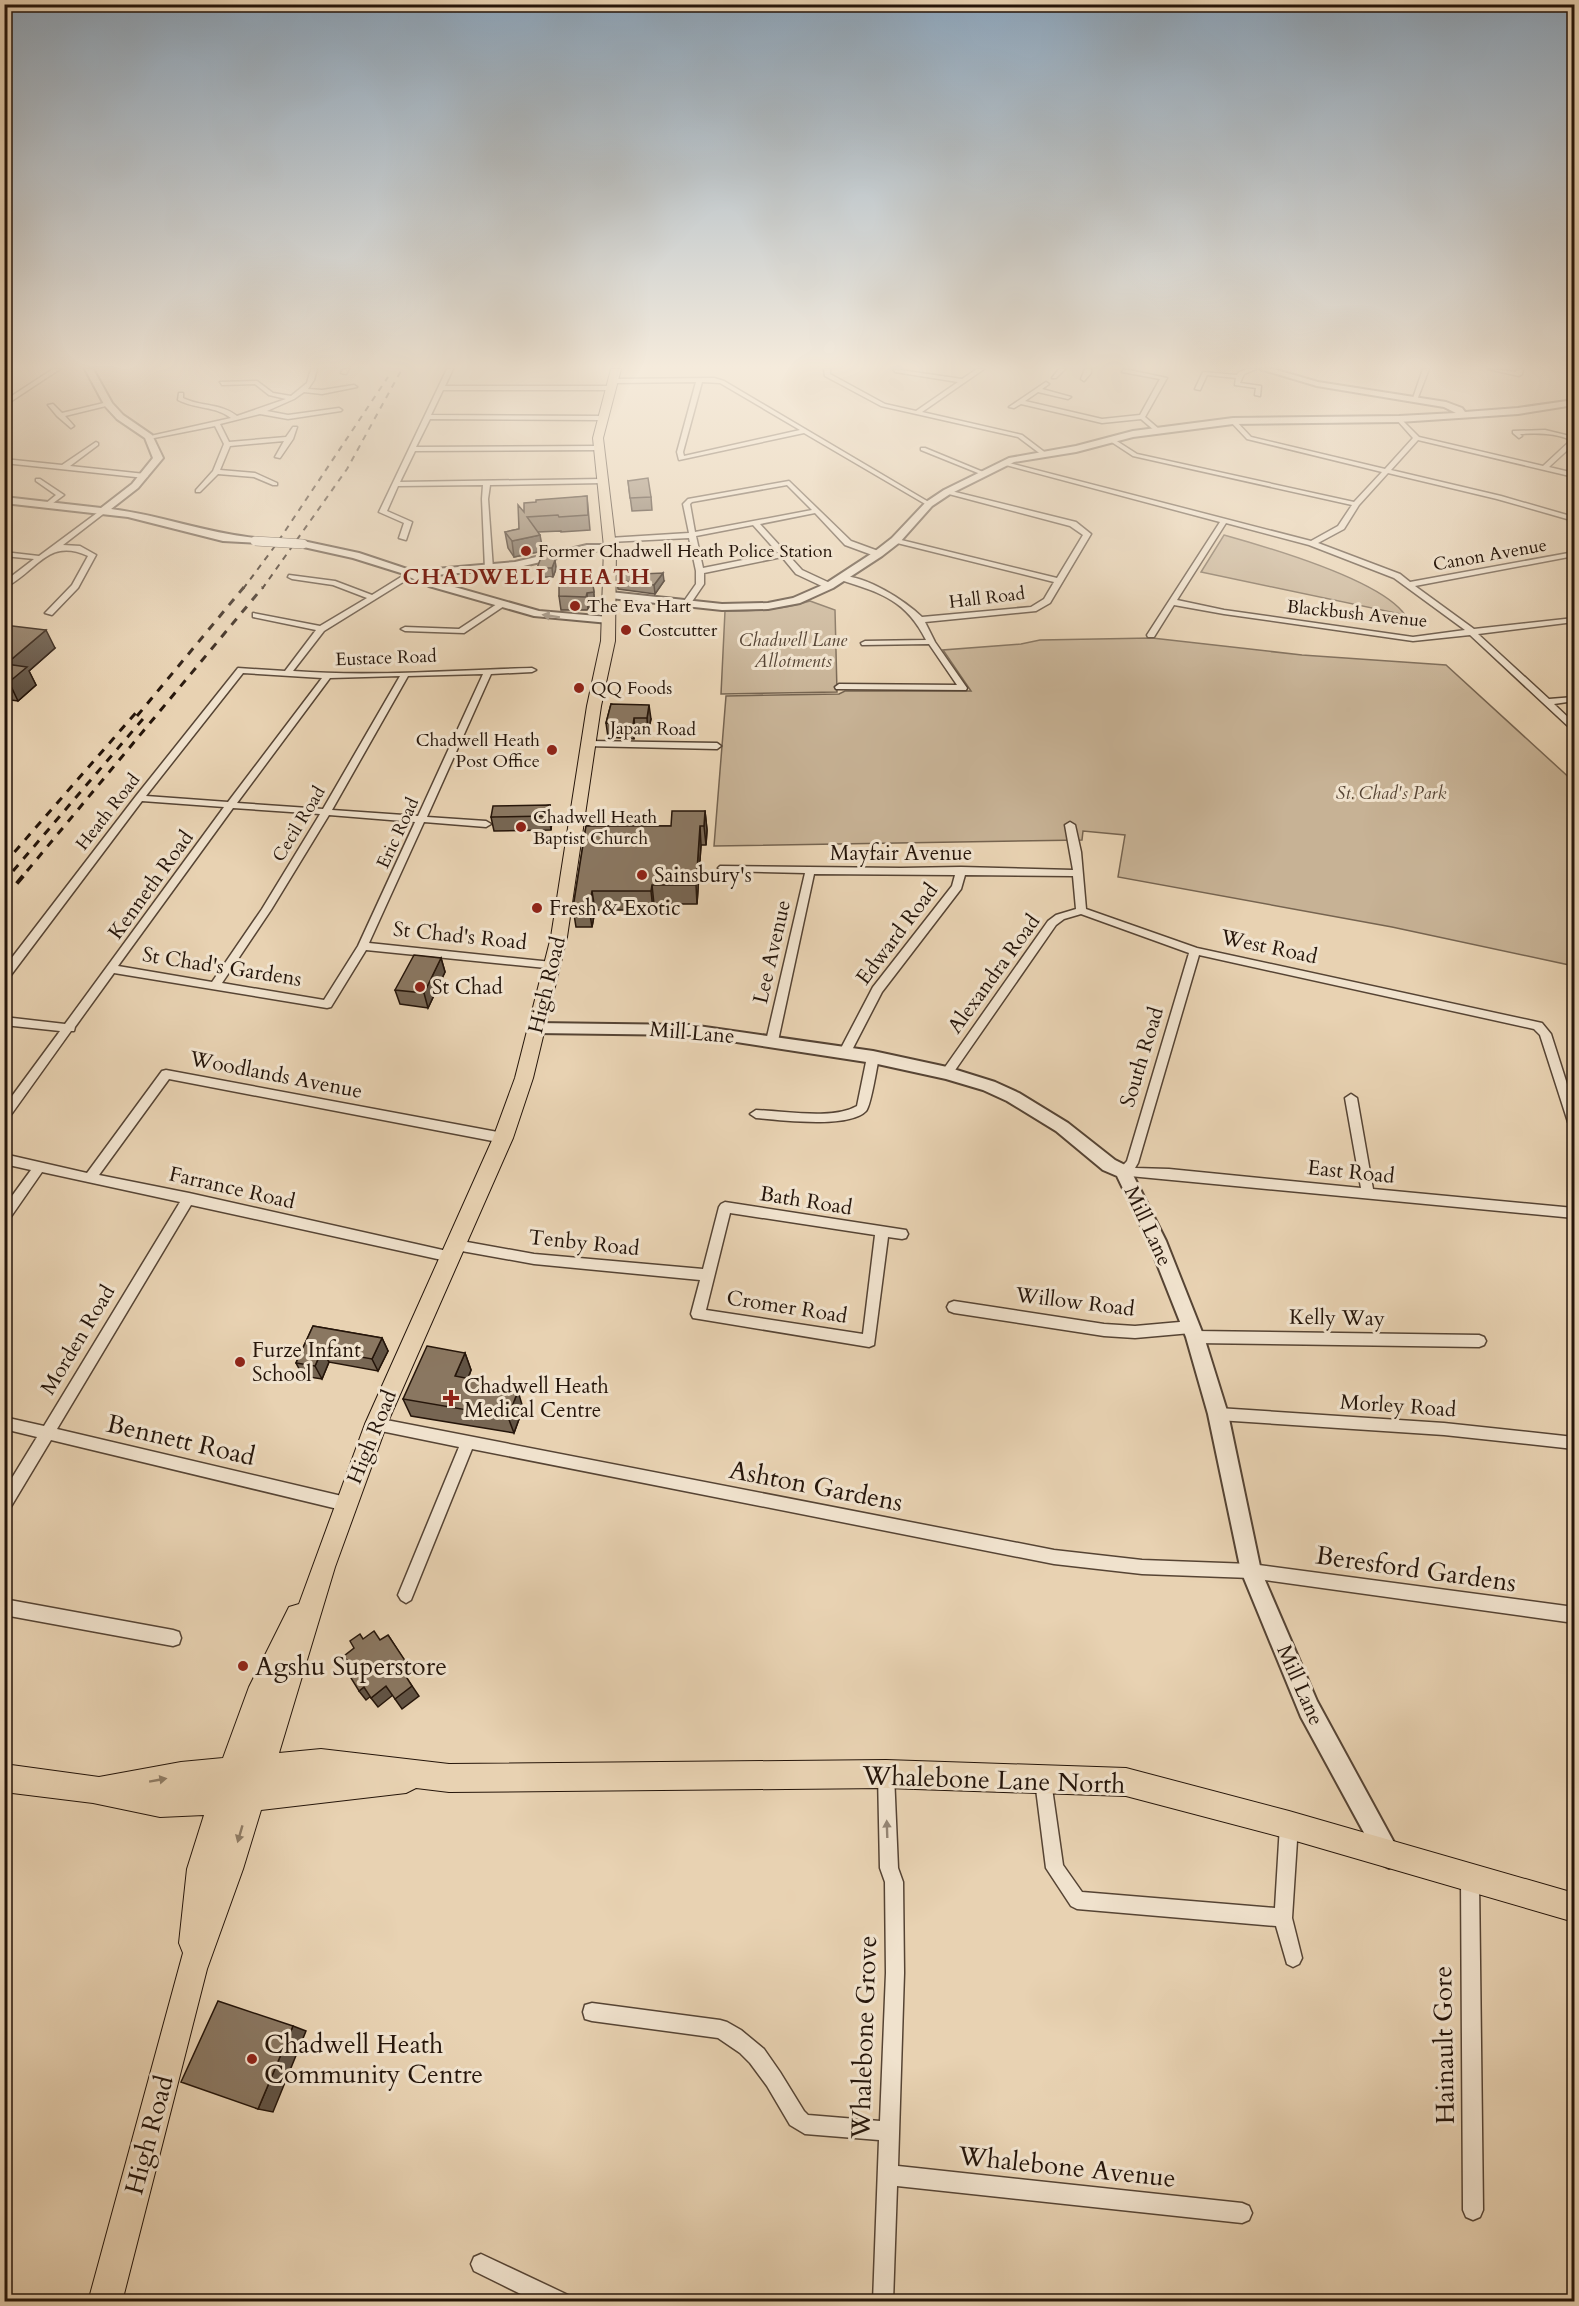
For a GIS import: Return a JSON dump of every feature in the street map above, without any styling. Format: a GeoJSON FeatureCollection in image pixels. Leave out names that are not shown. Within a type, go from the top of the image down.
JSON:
{"type":"FeatureCollection","features":[{"type":"Feature","properties":{"kind":"main road","name":"High Road"},"geometry":{"type":"LineString","coordinates":[[105,2301],[192,1969],[230,1869],[237,1799],[245,1770],[376,1424],[503,1138],[524,1078],[559,937],[589,744],[608,641],[609,539],[601,477]]}},
{"type":"Feature","properties":{"kind":"main road","name":"Whalebone Lane North"},"geometry":{"type":"LineString","coordinates":[[100,1790],[181,1776],[321,1763],[449,1778],[886,1774],[1126,1782],[1289,1825],[1389,1856],[1575,1908]]}},
{"type":"Feature","properties":{"kind":"main road","name":"Whalebone Lane North"},"geometry":{"type":"LineString","coordinates":[[100,1790],[160,1803],[237,1799],[433,1776]]}},
{"type":"Feature","properties":{"kind":"main road"},"geometry":{"type":"LineString","coordinates":[[4,1778],[100,1790]]}},
{"type":"Feature","properties":{"kind":"street"},"geometry":{"type":"LineString","coordinates":[[4,586],[144,477]]}},
{"type":"Feature","properties":{"kind":"street"},"geometry":{"type":"LineString","coordinates":[[198,491],[212,477]]}},
{"type":"Feature","properties":{"kind":"street"},"geometry":{"type":"LineString","coordinates":[[259,477],[275,484]]}},
{"type":"Feature","properties":{"kind":"street"},"geometry":{"type":"LineString","coordinates":[[400,477],[383,512],[408,522],[403,538]]}},
{"type":"Feature","properties":{"kind":"street"},"geometry":{"type":"LineString","coordinates":[[883,477],[929,504]]}},
{"type":"Feature","properties":{"kind":"street"},"geometry":{"type":"LineString","coordinates":[[610,595],[722,607],[768,606],[796,601],[844,578],[896,540],[929,504],[947,492],[980,477]]}},
{"type":"Feature","properties":{"kind":"street"},"geometry":{"type":"LineString","coordinates":[[1053,477],[1312,543],[1397,576],[1411,584],[1472,632],[1575,727]]}},
{"type":"Feature","properties":{"kind":"street"},"geometry":{"type":"LineString","coordinates":[[1232,477],[1356,504]]}},
{"type":"Feature","properties":{"kind":"street"},"geometry":{"type":"LineString","coordinates":[[1312,543],[1341,527],[1356,504],[1381,477]]}},
{"type":"Feature","properties":{"kind":"street"},"geometry":{"type":"LineString","coordinates":[[1414,477],[1499,497],[1575,519]]}},
{"type":"Feature","properties":{"kind":"street"},"geometry":{"type":"LineString","coordinates":[[38,480],[61,495],[47,505]]}},
{"type":"Feature","properties":{"kind":"street"},"geometry":{"type":"LineString","coordinates":[[396,484],[602,481]]}},
{"type":"Feature","properties":{"kind":"street"},"geometry":{"type":"LineString","coordinates":[[487,483],[485,499],[489,569]]}},
{"type":"Feature","properties":{"kind":"street"},"geometry":{"type":"LineString","coordinates":[[686,604],[700,584],[700,571],[691,535],[687,501],[789,483],[848,543],[878,554]]}},
{"type":"Feature","properties":{"kind":"street","name":"Hall Road"},"geometry":{"type":"LineString","coordinates":[[920,620],[1033,609],[1047,601],[1087,534],[1073,524],[947,492]]}},
{"type":"Feature","properties":{"kind":"street"},"geometry":{"type":"LineString","coordinates":[[4,500],[103,511],[223,538],[303,544],[355,555],[426,581],[551,616],[609,620]]}},
{"type":"Feature","properties":{"kind":"street"},"geometry":{"type":"LineString","coordinates":[[4,508],[94,518],[146,519]]}},
{"type":"Feature","properties":{"kind":"street"},"geometry":{"type":"LineString","coordinates":[[288,673],[321,629],[412,574],[489,569],[543,561],[609,539],[691,535],[817,511]]}},
{"type":"Feature","properties":{"kind":"street"},"geometry":{"type":"LineString","coordinates":[[1151,635],[1224,521]]}},
{"type":"Feature","properties":{"kind":"street"},"geometry":{"type":"LineString","coordinates":[[755,523],[782,555],[806,577],[829,586]]}},
{"type":"Feature","properties":{"kind":"street"},"geometry":{"type":"LineString","coordinates":[[580,549],[609,539]]}},
{"type":"Feature","properties":{"kind":"street"},"geometry":{"type":"LineString","coordinates":[[896,540],[1058,581]]}},
{"type":"Feature","properties":{"kind":"street"},"geometry":{"type":"LineString","coordinates":[[49,612],[75,586],[92,555],[76,548],[56,547]]}},
{"type":"Feature","properties":{"kind":"street"},"geometry":{"type":"LineString","coordinates":[[4,554],[40,558]]}},
{"type":"Feature","properties":{"kind":"street","name":"Canon Avenue"},"geometry":{"type":"LineString","coordinates":[[1411,584],[1575,554]]}},
{"type":"Feature","properties":{"kind":"street"},"geometry":{"type":"LineString","coordinates":[[700,571],[782,555]]}},
{"type":"Feature","properties":{"kind":"street"},"geometry":{"type":"LineString","coordinates":[[426,581],[438,572]]}},
{"type":"Feature","properties":{"kind":"street"},"geometry":{"type":"LineString","coordinates":[[292,577],[335,583],[373,598]]}},
{"type":"Feature","properties":{"kind":"street"},"geometry":{"type":"LineString","coordinates":[[839,687],[963,688],[931,642],[920,620],[895,597],[844,578]]}},
{"type":"Feature","properties":{"kind":"street","name":"Blackbush Avenue"},"geometry":{"type":"LineString","coordinates":[[1173,602],[1224,612],[1413,639],[1575,620]]}},
{"type":"Feature","properties":{"kind":"street"},"geometry":{"type":"LineString","coordinates":[[405,629],[461,631],[503,604]]}},
{"type":"Feature","properties":{"kind":"street"},"geometry":{"type":"LineString","coordinates":[[256,615],[321,629]]}},
{"type":"Feature","properties":{"kind":"street"},"geometry":{"type":"LineString","coordinates":[[866,643],[931,642]]}},
{"type":"Feature","properties":{"kind":"street","name":"Eustace Road"},"geometry":{"type":"LineString","coordinates":[[241,670],[328,676],[532,670]]}},
{"type":"Feature","properties":{"kind":"street","name":"Heath Road"},"geometry":{"type":"LineString","coordinates":[[4,976],[139,798],[241,670]]}},
{"type":"Feature","properties":{"kind":"street","name":"Eric Road"},"geometry":{"type":"LineString","coordinates":[[327,1004],[363,946],[423,819],[489,670]]}},
{"type":"Feature","properties":{"kind":"street","name":"Cecil Road"},"geometry":{"type":"LineString","coordinates":[[214,986],[242,947],[326,813],[405,674]]}},
{"type":"Feature","properties":{"kind":"street","name":"Kenneth Road"},"geometry":{"type":"LineString","coordinates":[[4,1116],[230,805],[328,676]]}},
{"type":"Feature","properties":{"kind":"street"},"geometry":{"type":"LineString","coordinates":[[1548,702],[1575,699]]}},
{"type":"Feature","properties":{"kind":"street","name":"Japan Road"},"geometry":{"type":"LineString","coordinates":[[589,744],[717,746]]}},
{"type":"Feature","properties":{"kind":"street"},"geometry":{"type":"LineString","coordinates":[[139,798],[486,824]]}},
{"type":"Feature","properties":{"kind":"street"},"geometry":{"type":"LineString","coordinates":[[1070,825],[1076,852],[1081,911]]}},
{"type":"Feature","properties":{"kind":"street","name":"Mayfair Avenue"},"geometry":{"type":"LineString","coordinates":[[723,868],[810,872],[961,870],[1078,873]]}},
{"type":"Feature","properties":{"kind":"street","name":"Edward Road"},"geometry":{"type":"LineString","coordinates":[[845,1052],[877,990],[957,887],[961,870]]}},
{"type":"Feature","properties":{"kind":"street","name":"Lee Avenue"},"geometry":{"type":"LineString","coordinates":[[772,1041],[810,872]]}},
{"type":"Feature","properties":{"kind":"street","name":"West Road"},"geometry":{"type":"LineString","coordinates":[[1081,911],[1195,951],[1538,1026],[1545,1034],[1575,1122]]}},
{"type":"Feature","properties":{"kind":"street","name":"Alexandra Road"},"geometry":{"type":"LineString","coordinates":[[947,1073],[1052,923],[1060,917],[1081,911]]}},
{"type":"Feature","properties":{"kind":"street","name":"St Chad's Road"},"geometry":{"type":"LineString","coordinates":[[363,946],[552,966]]}},
{"type":"Feature","properties":{"kind":"street","name":"South Road"},"geometry":{"type":"LineString","coordinates":[[1123,1172],[1132,1163],[1195,951]]}},
{"type":"Feature","properties":{"kind":"street","name":"St Chad's Gardens"},"geometry":{"type":"LineString","coordinates":[[112,969],[327,1004]]}},
{"type":"Feature","properties":{"kind":"street"},"geometry":{"type":"LineString","coordinates":[[4,1021],[70,1028]]}},
{"type":"Feature","properties":{"kind":"street","name":"Mill Lane"},"geometry":{"type":"LineString","coordinates":[[536,1028],[658,1028],[845,1052],[947,1073],[989,1086],[1013,1097],[1062,1127],[1108,1165],[1123,1172],[1132,1194],[1158,1241],[1193,1332],[1218,1414],[1251,1571],[1309,1709],[1389,1856]]}},
{"type":"Feature","properties":{"kind":"street"},"geometry":{"type":"LineString","coordinates":[[756,1114],[802,1117],[849,1115],[858,1112],[862,1108],[873,1057]]}},
{"type":"Feature","properties":{"kind":"street","name":"Woodlands Avenue"},"geometry":{"type":"LineString","coordinates":[[91,1177],[166,1074],[503,1138]]}},
{"type":"Feature","properties":{"kind":"street"},"geometry":{"type":"LineString","coordinates":[[1351,1098],[1368,1194]]}},
{"type":"Feature","properties":{"kind":"street","name":"Farrance Road"},"geometry":{"type":"LineString","coordinates":[[4,1159],[454,1251]]}},
{"type":"Feature","properties":{"kind":"street"},"geometry":{"type":"LineString","coordinates":[[4,1217],[40,1166]]}},
{"type":"Feature","properties":{"kind":"street","name":"East Road"},"geometry":{"type":"LineString","coordinates":[[1123,1172],[1169,1174],[1573,1216]]}},
{"type":"Feature","properties":{"kind":"street","name":"Morden Road"},"geometry":{"type":"LineString","coordinates":[[4,1505],[189,1198]]}},
{"type":"Feature","properties":{"kind":"street","name":"Bath Road"},"geometry":{"type":"LineString","coordinates":[[708,1275],[724,1207],[882,1233],[902,1234]]}},
{"type":"Feature","properties":{"kind":"street","name":"Cromer Road"},"geometry":{"type":"LineString","coordinates":[[708,1275],[698,1314],[869,1341],[882,1233]]}},
{"type":"Feature","properties":{"kind":"street","name":"Tenby Road"},"geometry":{"type":"LineString","coordinates":[[454,1251],[708,1275]]}},
{"type":"Feature","properties":{"kind":"street","name":"Willow Road"},"geometry":{"type":"LineString","coordinates":[[954,1307],[1104,1330],[1193,1332]]}},
{"type":"Feature","properties":{"kind":"street","name":"Kelly Way"},"geometry":{"type":"LineString","coordinates":[[1193,1332],[1479,1341]]}},
{"type":"Feature","properties":{"kind":"street","name":"Morley Road"},"geometry":{"type":"LineString","coordinates":[[1218,1414],[1444,1430],[1575,1443]]}},
{"type":"Feature","properties":{"kind":"street","name":"Bennett Road"},"geometry":{"type":"LineString","coordinates":[[4,1423],[346,1504]]}},
{"type":"Feature","properties":{"kind":"street","name":"Ashton Gardens"},"geometry":{"type":"LineString","coordinates":[[376,1424],[1054,1557],[1142,1567],[1251,1571]]}},
{"type":"Feature","properties":{"kind":"street"},"geometry":{"type":"LineString","coordinates":[[406,1595],[468,1442]]}},
{"type":"Feature","properties":{"kind":"street","name":"Beresford Gardens"},"geometry":{"type":"LineString","coordinates":[[1251,1571],[1575,1615]]}},
{"type":"Feature","properties":{"kind":"street"},"geometry":{"type":"LineString","coordinates":[[4,1607],[173,1638]]}},
{"type":"Feature","properties":{"kind":"street","name":"Whalebone Grove"},"geometry":{"type":"LineString","coordinates":[[883,2301],[895,1973],[894,1882],[889,1868],[886,1774]]}},
{"type":"Feature","properties":{"kind":"street"},"geometry":{"type":"LineString","coordinates":[[1042,1780],[1055,1868],[1077,1900],[1283,1918]]}},
{"type":"Feature","properties":{"kind":"street"},"geometry":{"type":"LineString","coordinates":[[1289,1825],[1283,1918],[1293,1958]]}},
{"type":"Feature","properties":{"kind":"street","name":"Hainault Gore"},"geometry":{"type":"LineString","coordinates":[[1470,1879],[1473,2210]]}},
{"type":"Feature","properties":{"kind":"street"},"geometry":{"type":"LineString","coordinates":[[592,2012],[720,2030],[737,2037],[751,2048],[765,2064],[797,2118],[805,2124],[888,2131]]}},
{"type":"Feature","properties":{"kind":"street","name":"Whalebone Avenue"},"geometry":{"type":"LineString","coordinates":[[888,2175],[1242,2213]]}},
{"type":"Feature","properties":{"kind":"street"},"geometry":{"type":"LineString","coordinates":[[481,2264],[561,2301]]}},
{"type":"Feature","properties":{"kind":"green space"},"geometry":{"type":"Polygon","coordinates":[[[1224,535],[1294,556],[1348,577],[1392,602],[1405,615],[1201,572],[1224,535]]]}},
{"type":"Feature","properties":{"kind":"green space","name":"Chadwell Lane Allotments"},"geometry":{"type":"Polygon","coordinates":[[[810,601],[835,610],[837,692],[721,694],[725,611],[768,609],[810,601]]]}},
{"type":"Feature","properties":{"kind":"green space","name":"St. Chad's Park"},"geometry":{"type":"Polygon","coordinates":[[[1152,638],[1302,655],[1446,665],[1574,782],[1574,966],[1392,927],[1118,877],[1125,835],[1083,831],[1082,840],[714,846],[726,696],[839,694],[845,691],[971,691],[943,650],[1021,644],[1040,640],[1152,638]]]}},
{"type":"Feature","properties":{"kind":"building"},"geometry":{"type":"Polygon","coordinates":[[[648,478],[651,497],[630,498],[628,481],[648,478]]]}},
{"type":"Feature","properties":{"kind":"building"},"geometry":{"type":"Polygon","coordinates":[[[587,496],[588,515],[527,517],[540,535],[512,541],[505,532],[519,529],[518,505],[524,512],[524,503],[587,496]]]}},
{"type":"Feature","properties":{"kind":"building"},"geometry":{"type":"Polygon","coordinates":[[[550,553],[555,560],[552,568],[537,568],[542,555],[550,553]]]}},
{"type":"Feature","properties":{"kind":"building"},"geometry":{"type":"Polygon","coordinates":[[[663,573],[654,585],[617,580],[617,575],[663,573]]]}},
{"type":"Feature","properties":{"kind":"building"},"geometry":{"type":"Polygon","coordinates":[[[559,585],[593,585],[594,592],[587,593],[586,597],[559,596],[559,585]]]}},
{"type":"Feature","properties":{"kind":"building"},"geometry":{"type":"Polygon","coordinates":[[[4,625],[46,630],[6,664],[27,667],[9,682],[4,681],[4,625]]]}},
{"type":"Feature","properties":{"kind":"building"},"geometry":{"type":"Polygon","coordinates":[[[611,704],[649,705],[647,718],[634,718],[633,725],[606,723],[611,704]]]}},
{"type":"Feature","properties":{"kind":"building"},"geometry":{"type":"Polygon","coordinates":[[[550,805],[549,816],[491,817],[493,806],[550,805]]]}},
{"type":"Feature","properties":{"kind":"building","name":"Sainsbury's"},"geometry":{"type":"Polygon","coordinates":[[[672,811],[705,811],[704,826],[700,826],[696,885],[652,885],[651,891],[592,891],[589,908],[573,908],[586,826],[671,826],[672,811]]]}},
{"type":"Feature","properties":{"kind":"building"},"geometry":{"type":"Polygon","coordinates":[[[414,955],[441,958],[424,993],[395,990],[414,955]]]}},
{"type":"Feature","properties":{"kind":"building"},"geometry":{"type":"Polygon","coordinates":[[[313,1326],[382,1338],[372,1359],[322,1350],[315,1366],[296,1363],[313,1326]]]}},
{"type":"Feature","properties":{"kind":"building"},"geometry":{"type":"Polygon","coordinates":[[[427,1346],[465,1353],[455,1376],[511,1387],[510,1390],[518,1391],[508,1417],[403,1399],[427,1346]]]}},
{"type":"Feature","properties":{"kind":"building"},"geometry":{"type":"Polygon","coordinates":[[[374,1631],[380,1640],[388,1635],[406,1662],[400,1667],[412,1686],[395,1699],[386,1686],[371,1698],[364,1687],[359,1691],[346,1670],[351,1666],[344,1656],[354,1648],[350,1641],[360,1634],[363,1639],[374,1631]]]}},
{"type":"Feature","properties":{"kind":"building","name":"Chadwell Heath Community Centre"},"geometry":{"type":"Polygon","coordinates":[[[218,2001],[293,2026],[258,2109],[181,2082],[218,2001]]]}},
{"type":"Feature","properties":{"kind":"railway"},"geometry":{"type":"LineString","coordinates":[[243,589],[321,477]]}},
{"type":"Feature","properties":{"kind":"railway"},"geometry":{"type":"LineString","coordinates":[[262,589],[342,477]]}},
{"type":"Feature","properties":{"kind":"railway"},"geometry":{"type":"LineString","coordinates":[[137,716],[244,587]]}},
{"type":"Feature","properties":{"kind":"railway"},"geometry":{"type":"LineString","coordinates":[[27,871],[263,587]]}},
{"type":"Feature","properties":{"kind":"railway"},"geometry":{"type":"LineString","coordinates":[[4,864],[140,708]]}},
{"type":"Feature","properties":{"kind":"railway"},"geometry":{"type":"LineString","coordinates":[[13,871],[148,713]]}},
{"type":"Feature","properties":{"kind":"railway"},"geometry":{"type":"LineString","coordinates":[[4,882],[14,870]]}},
{"type":"Feature","properties":{"kind":"railway"},"geometry":{"type":"LineString","coordinates":[[4,899],[28,870]]}},
{"type":"Feature","properties":{"kind":"place","name":"Former Chadwell Heath Police Station"},"geometry":{"type":"Point","coordinates":[526,551]}},
{"type":"Feature","properties":{"kind":"place","name":"The Eva Hart"},"geometry":{"type":"Point","coordinates":[575,606]}},
{"type":"Feature","properties":{"kind":"place","name":"Costcutter"},"geometry":{"type":"Point","coordinates":[626,630]}},
{"type":"Feature","properties":{"kind":"place","name":"QQ Foods"},"geometry":{"type":"Point","coordinates":[579,688]}},
{"type":"Feature","properties":{"kind":"place","name":"Chadwell Heath Post Office"},"geometry":{"type":"Point","coordinates":[552,750]}},
{"type":"Feature","properties":{"kind":"place","name":"Chadwell Heath Baptist Church"},"geometry":{"type":"Point","coordinates":[521,827]}},
{"type":"Feature","properties":{"kind":"place","name":"Sainsbury's"},"geometry":{"type":"Point","coordinates":[642,875]}},
{"type":"Feature","properties":{"kind":"place","name":"Fresh & Exotic"},"geometry":{"type":"Point","coordinates":[537,908]}},
{"type":"Feature","properties":{"kind":"place","name":"St Chad"},"geometry":{"type":"Point","coordinates":[420,987]}},
{"type":"Feature","properties":{"kind":"place","name":"Furze Infant School"},"geometry":{"type":"Point","coordinates":[240,1362]}},
{"type":"Feature","properties":{"kind":"place","name":"Chadwell Heath Medical Centre"},"geometry":{"type":"Point","coordinates":[451,1398]}},
{"type":"Feature","properties":{"kind":"place","name":"Agshu Superstore"},"geometry":{"type":"Point","coordinates":[243,1666]}},
{"type":"Feature","properties":{"kind":"place","name":"Chadwell Heath Community Centre"},"geometry":{"type":"Point","coordinates":[252,2059]}},
{"type":"Feature","properties":{"kind":"district","name":"CHADWELL HEATH"},"geometry":{"type":"Point","coordinates":[527,577]}}]}
